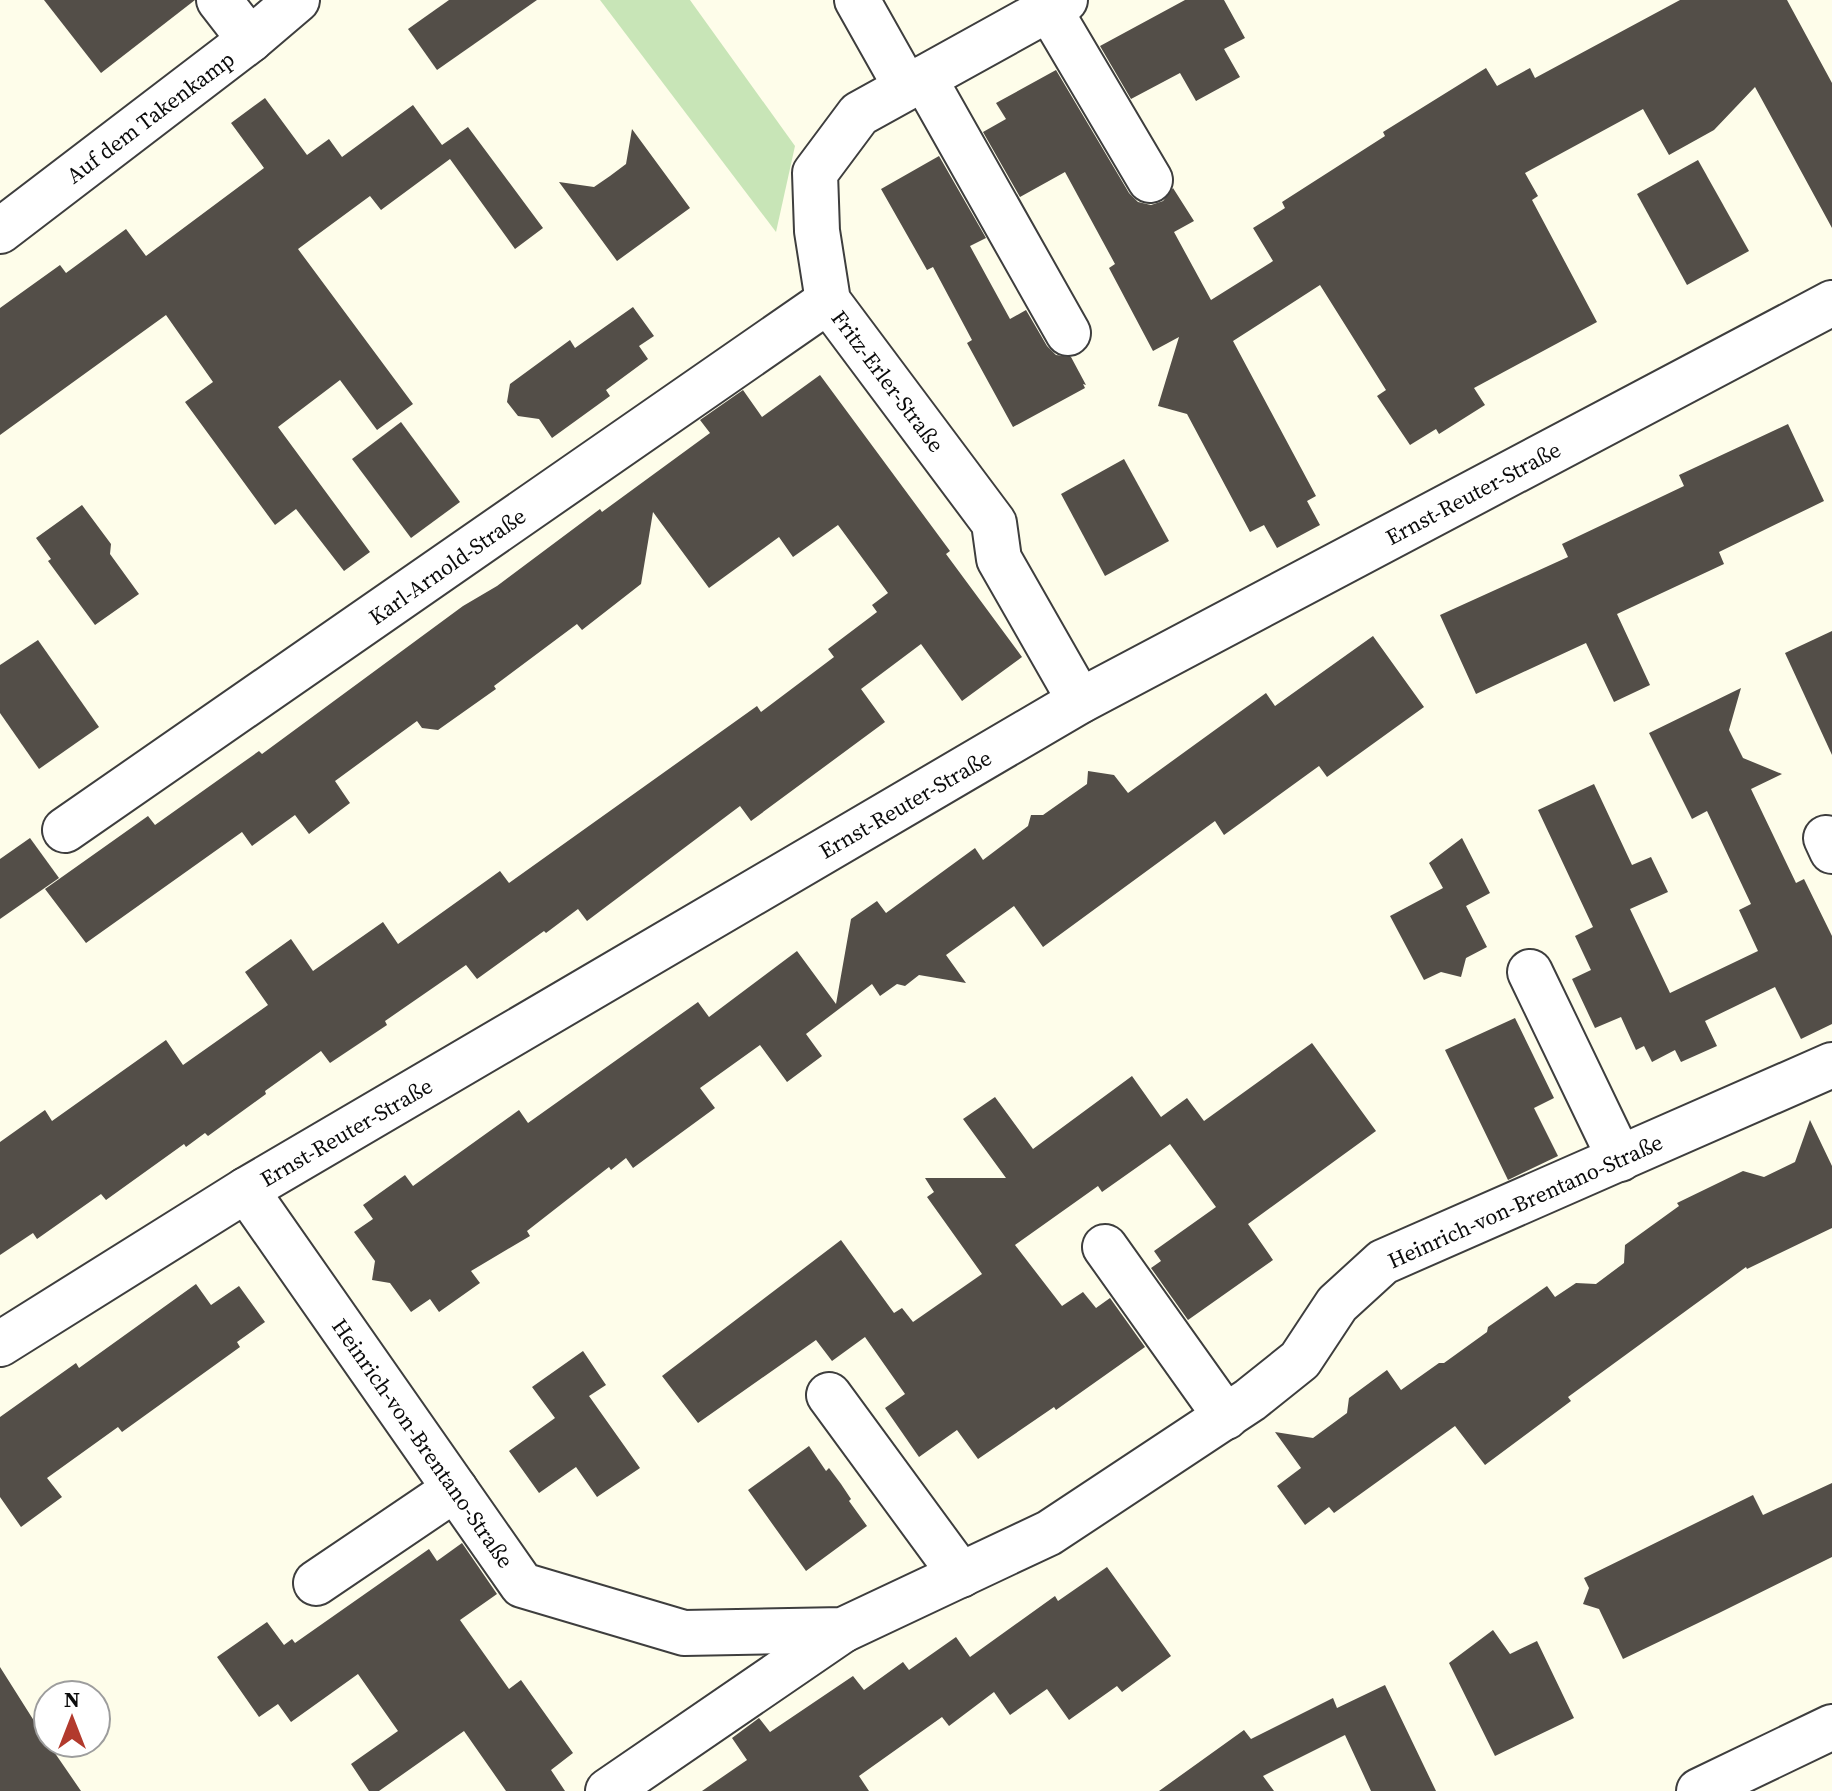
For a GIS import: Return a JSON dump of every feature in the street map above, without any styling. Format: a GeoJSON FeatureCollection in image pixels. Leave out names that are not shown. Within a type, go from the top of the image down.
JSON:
{"type":"FeatureCollection","features":[{"type":"Feature","properties":{"kind":"street"},"geometry":{"type":"LineString","coordinates":[[219,0],[250,40]]}},
{"type":"Feature","properties":{"kind":"street","name":"Auf dem Takenkamp"},"geometry":{"type":"LineString","coordinates":[[0,231],[250,40],[297,0]]}},
{"type":"Feature","properties":{"kind":"street"},"geometry":{"type":"LineString","coordinates":[[857,0],[915,82],[1068,333]]}},
{"type":"Feature","properties":{"kind":"street"},"geometry":{"type":"LineString","coordinates":[[1057,4],[1150,180]]}},
{"type":"Feature","properties":{"kind":"street","name":"Fritz-Erler-Straße"},"geometry":{"type":"LineString","coordinates":[[1057,4],[859,114],[815,173],[817,231],[828,301],[994,523],[999,559],[1080,701]]}},
{"type":"Feature","properties":{"kind":"street","name":"Karl-Arnold-Straße"},"geometry":{"type":"LineString","coordinates":[[65,830],[828,301]]}},
{"type":"Feature","properties":{"kind":"street","name":"Ernst-Reuter-Straße"},"geometry":{"type":"LineString","coordinates":[[0,1344],[246,1190],[1080,701],[1832,303]]}},
{"type":"Feature","properties":{"kind":"street"},"geometry":{"type":"LineString","coordinates":[[1530,972],[1620,1159]]}},
{"type":"Feature","properties":{"kind":"street","name":"Heinrich-von-Brentano-Straße"},"geometry":{"type":"LineString","coordinates":[[608,1791],[843,1630],[1049,1533],[1226,1417],[1300,1360],[1337,1304],[1383,1262],[1832,1065]]}},
{"type":"Feature","properties":{"kind":"street","name":"Heinrich-von-Brentano-Straße"},"geometry":{"type":"LineString","coordinates":[[246,1190],[522,1585],[684,1633],[843,1630]]}},
{"type":"Feature","properties":{"kind":"street"},"geometry":{"type":"LineString","coordinates":[[1105,1247],[1226,1417]]}},
{"type":"Feature","properties":{"kind":"street"},"geometry":{"type":"LineString","coordinates":[[829,1395],[961,1575]]}},
{"type":"Feature","properties":{"kind":"street"},"geometry":{"type":"LineString","coordinates":[[316,1583],[455,1489]]}},
{"type":"Feature","properties":{"kind":"street"},"geometry":{"type":"LineString","coordinates":[[1699,1791],[1832,1727]]}},
{"type":"Feature","properties":{"kind":"green space"},"geometry":{"type":"Polygon","coordinates":[[[600,0],[690,0],[795,146],[776,232],[600,0]]]}},
{"type":"Feature","properties":{"kind":"building"},"geometry":{"type":"Polygon","coordinates":[[[44,0],[195,0],[101,73],[44,0]]]}},
{"type":"Feature","properties":{"kind":"building"},"geometry":{"type":"Polygon","coordinates":[[[449,0],[537,0],[437,70],[408,29],[449,0]]]}},
{"type":"Feature","properties":{"kind":"building"},"geometry":{"type":"Polygon","coordinates":[[[1185,0],[1224,0],[1245,38],[1224,49],[1240,77],[1196,101],[1180,73],[1131,99],[1100,46],[1185,0]]]}},
{"type":"Feature","properties":{"kind":"building"},"geometry":{"type":"Polygon","coordinates":[[[1680,0],[1787,0],[1832,83],[1832,228],[1755,87],[1714,130],[1669,155],[1643,109],[1525,173],[1538,196],[1532,200],[1597,322],[1474,388],[1485,405],[1439,434],[1436,429],[1410,445],[1377,396],[1386,390],[1320,285],[1233,341],[1316,496],[1307,501],[1320,525],[1277,548],[1264,525],[1250,532],[1187,414],[1158,406],[1179,337],[1153,351],[1109,268],[1115,264],[1065,172],[1020,197],[983,132],[1006,119],[996,103],[1056,70],[1129,193],[1138,202],[1151,205],[1163,201],[1173,188],[1194,221],[1174,232],[1211,300],[1273,261],[1253,228],[1285,208],[1282,202],[1385,136],[1383,132],[1486,68],[1497,86],[1530,68],[1535,78],[1680,0]]]}},
{"type":"Feature","properties":{"kind":"building"},"geometry":{"type":"Polygon","coordinates":[[[265,98],[307,155],[329,139],[342,157],[413,105],[442,145],[468,127],[543,228],[515,249],[450,159],[381,210],[370,196],[298,249],[413,404],[377,430],[340,380],[278,427],[370,552],[344,571],[296,509],[275,525],[185,402],[213,382],[166,315],[0,435],[0,308],[60,265],[66,273],[126,229],[146,256],[264,168],[231,123],[265,98]]]}},
{"type":"Feature","properties":{"kind":"building"},"geometry":{"type":"Polygon","coordinates":[[[632,129],[690,208],[617,261],[559,182],[594,187],[610,176],[626,164],[632,129]]]}},
{"type":"Feature","properties":{"kind":"building"},"geometry":{"type":"Polygon","coordinates":[[[939,156],[986,238],[970,246],[1010,319],[1026,310],[1047,346],[1056,355],[1071,357],[1086,385],[1013,427],[967,343],[972,340],[933,267],[927,270],[881,189],[939,156]]]}},
{"type":"Feature","properties":{"kind":"building"},"geometry":{"type":"Polygon","coordinates":[[[1698,160],[1749,251],[1687,285],[1637,194],[1698,160]]]}},
{"type":"Feature","properties":{"kind":"building"},"geometry":{"type":"Polygon","coordinates":[[[633,307],[654,336],[639,346],[648,359],[606,390],[610,396],[552,438],[539,419],[518,416],[507,402],[510,384],[570,340],[575,348],[633,307]]]}},
{"type":"Feature","properties":{"kind":"building"},"geometry":{"type":"Polygon","coordinates":[[[820,375],[950,551],[946,554],[1022,657],[962,701],[921,644],[861,689],[885,722],[751,821],[740,806],[587,921],[578,909],[477,979],[466,965],[385,1021],[387,1025],[330,1063],[321,1051],[208,1136],[205,1133],[186,1147],[184,1144],[106,1200],[101,1194],[37,1239],[33,1233],[0,1255],[0,1142],[45,1110],[52,1121],[166,1040],[183,1065],[268,1005],[245,972],[291,939],[313,971],[383,922],[398,944],[500,871],[509,883],[757,706],[761,712],[834,657],[828,649],[877,612],[872,605],[888,593],[838,525],[793,557],[779,537],[709,588],[653,512],[641,584],[582,630],[577,624],[494,686],[496,689],[438,730],[422,728],[417,721],[335,781],[350,803],[309,834],[295,815],[252,846],[242,832],[86,943],[45,889],[148,816],[155,825],[259,751],[262,754],[463,606],[497,586],[600,509],[602,512],[710,433],[700,420],[743,390],[762,417],[820,375]]]}},
{"type":"Feature","properties":{"kind":"building"},"geometry":{"type":"Polygon","coordinates":[[[401,422],[460,502],[411,538],[352,459],[401,422]]]}},
{"type":"Feature","properties":{"kind":"building"},"geometry":{"type":"Polygon","coordinates":[[[1788,424],[1824,501],[1719,552],[1724,564],[1617,614],[1650,685],[1614,702],[1586,643],[1476,694],[1440,615],[1568,557],[1562,544],[1684,486],[1679,475],[1788,424]]]}},
{"type":"Feature","properties":{"kind":"building"},"geometry":{"type":"Polygon","coordinates":[[[1124,459],[1169,541],[1105,576],[1061,494],[1124,459]]]}},
{"type":"Feature","properties":{"kind":"building"},"geometry":{"type":"Polygon","coordinates":[[[82,505],[111,544],[110,554],[139,594],[95,625],[48,561],[51,559],[36,538],[82,505]]]}},
{"type":"Feature","properties":{"kind":"building"},"geometry":{"type":"Polygon","coordinates":[[[1832,631],[1832,755],[1785,653],[1832,631]]]}},
{"type":"Feature","properties":{"kind":"building"},"geometry":{"type":"Polygon","coordinates":[[[1373,636],[1424,707],[1327,777],[1319,766],[1224,835],[1215,821],[1043,947],[1014,906],[946,955],[966,983],[919,975],[905,986],[897,984],[880,996],[872,984],[806,1034],[822,1056],[787,1082],[760,1045],[700,1088],[715,1108],[633,1168],[626,1158],[611,1170],[609,1167],[527,1231],[530,1236],[471,1271],[480,1283],[439,1312],[430,1299],[411,1312],[390,1283],[372,1280],[375,1261],[354,1232],[373,1219],[363,1205],[405,1175],[413,1186],[519,1110],[528,1123],[698,1002],[709,1017],[797,951],[836,1004],[851,919],[877,901],[886,913],[975,848],[983,860],[1028,826],[1031,815],[1043,815],[1087,784],[1088,771],[1114,775],[1128,793],[1266,693],[1275,706],[1373,636]]]}},
{"type":"Feature","properties":{"kind":"building"},"geometry":{"type":"Polygon","coordinates":[[[38,640],[99,727],[39,769],[0,713],[0,665],[38,640]]]}},
{"type":"Feature","properties":{"kind":"building"},"geometry":{"type":"Polygon","coordinates":[[[1741,688],[1729,730],[1743,758],[1782,774],[1751,789],[1796,883],[1804,879],[1832,936],[1832,1024],[1801,1039],[1775,987],[1705,1021],[1717,1046],[1681,1062],[1675,1050],[1652,1062],[1644,1046],[1636,1050],[1621,1017],[1595,1028],[1572,979],[1591,970],[1575,936],[1593,927],[1538,810],[1594,784],[1632,865],[1651,857],[1668,892],[1630,909],[1670,993],[1758,951],[1739,910],[1751,904],[1707,811],[1692,819],[1649,733],[1741,688]]]}},
{"type":"Feature","properties":{"kind":"building"},"geometry":{"type":"Polygon","coordinates":[[[30,838],[59,878],[0,919],[0,859],[30,838]]]}},
{"type":"Feature","properties":{"kind":"building"},"geometry":{"type":"Polygon","coordinates":[[[1462,838],[1490,893],[1466,906],[1487,947],[1466,958],[1461,977],[1441,972],[1424,980],[1390,916],[1443,888],[1429,863],[1462,838]]]}},
{"type":"Feature","properties":{"kind":"building"},"geometry":{"type":"Polygon","coordinates":[[[1515,1018],[1554,1098],[1534,1108],[1558,1156],[1508,1180],[1445,1050],[1515,1018]]]}},
{"type":"Feature","properties":{"kind":"building"},"geometry":{"type":"Polygon","coordinates":[[[1312,1043],[1376,1131],[1248,1224],[1273,1260],[1188,1320],[1151,1268],[1161,1261],[1154,1251],[1216,1207],[1170,1144],[1102,1192],[1098,1186],[1015,1245],[1062,1306],[1083,1292],[1096,1308],[1110,1298],[1145,1347],[1056,1410],[1054,1407],[978,1459],[957,1430],[919,1457],[885,1408],[905,1394],[865,1337],[832,1361],[816,1340],[698,1423],[662,1376],[841,1240],[894,1313],[902,1308],[913,1322],[982,1274],[927,1197],[934,1192],[925,1178],[1006,1178],[963,1119],[995,1097],[1033,1149],[1132,1076],[1161,1117],[1187,1098],[1204,1121],[1312,1043]]]}},
{"type":"Feature","properties":{"kind":"building"},"geometry":{"type":"Polygon","coordinates":[[[1810,1120],[1832,1166],[1832,1228],[1746,1267],[1568,1397],[1571,1401],[1485,1465],[1455,1426],[1334,1513],[1329,1507],[1305,1525],[1277,1486],[1301,1468],[1275,1432],[1313,1438],[1347,1413],[1349,1398],[1387,1370],[1401,1390],[1439,1363],[1444,1363],[1487,1332],[1488,1327],[1547,1286],[1555,1297],[1576,1283],[1596,1284],[1624,1263],[1625,1245],[1679,1206],[1677,1203],[1743,1171],[1764,1177],[1795,1162],[1810,1120]]]}},
{"type":"Feature","properties":{"kind":"building"},"geometry":{"type":"Polygon","coordinates":[[[196,1284],[211,1305],[239,1286],[265,1322],[237,1342],[240,1347],[122,1432],[118,1427],[47,1478],[62,1497],[21,1527],[0,1497],[0,1417],[76,1363],[79,1368],[196,1284]]]}},
{"type":"Feature","properties":{"kind":"building"},"geometry":{"type":"Polygon","coordinates":[[[583,1351],[606,1385],[589,1396],[640,1468],[597,1497],[576,1467],[539,1493],[509,1451],[555,1418],[532,1387],[583,1351]]]}},
{"type":"Feature","properties":{"kind":"building"},"geometry":{"type":"Polygon","coordinates":[[[809,1446],[826,1471],[829,1468],[841,1484],[867,1526],[806,1571],[748,1490],[809,1446]]]}},
{"type":"Feature","properties":{"kind":"building"},"geometry":{"type":"Polygon","coordinates":[[[1832,1483],[1832,1557],[1719,1613],[1623,1659],[1599,1609],[1583,1604],[1589,1588],[1584,1578],[1753,1495],[1763,1515],[1832,1483]]]}},
{"type":"Feature","properties":{"kind":"building"},"geometry":{"type":"Polygon","coordinates":[[[462,1543],[497,1594],[460,1620],[509,1689],[521,1680],[573,1753],[551,1770],[565,1791],[506,1791],[464,1731],[379,1791],[369,1791],[351,1764],[398,1731],[358,1674],[291,1722],[278,1704],[259,1717],[217,1657],[267,1622],[284,1645],[292,1639],[295,1643],[429,1549],[437,1561],[462,1543]]]}},
{"type":"Feature","properties":{"kind":"building"},"geometry":{"type":"Polygon","coordinates":[[[1107,1567],[1171,1656],[1122,1692],[1117,1686],[1069,1720],[1047,1689],[1010,1715],[994,1692],[949,1726],[942,1717],[859,1776],[869,1791],[702,1791],[747,1760],[732,1738],[759,1718],[770,1732],[853,1676],[864,1690],[903,1662],[909,1670],[956,1637],[970,1657],[1055,1596],[1058,1601],[1107,1567]]]}},
{"type":"Feature","properties":{"kind":"building"},"geometry":{"type":"Polygon","coordinates":[[[1493,1630],[1510,1654],[1537,1641],[1574,1718],[1495,1756],[1449,1663],[1493,1630]]]}},
{"type":"Feature","properties":{"kind":"building"},"geometry":{"type":"Polygon","coordinates":[[[0,1667],[32,1718],[32,1759],[59,1759],[81,1791],[0,1791],[0,1667]]]}},
{"type":"Feature","properties":{"kind":"building"},"geometry":{"type":"Polygon","coordinates":[[[1385,1685],[1436,1791],[1371,1791],[1345,1735],[1263,1776],[1274,1791],[1159,1791],[1244,1730],[1251,1739],[1333,1698],[1337,1708],[1385,1685]]]}}]}
